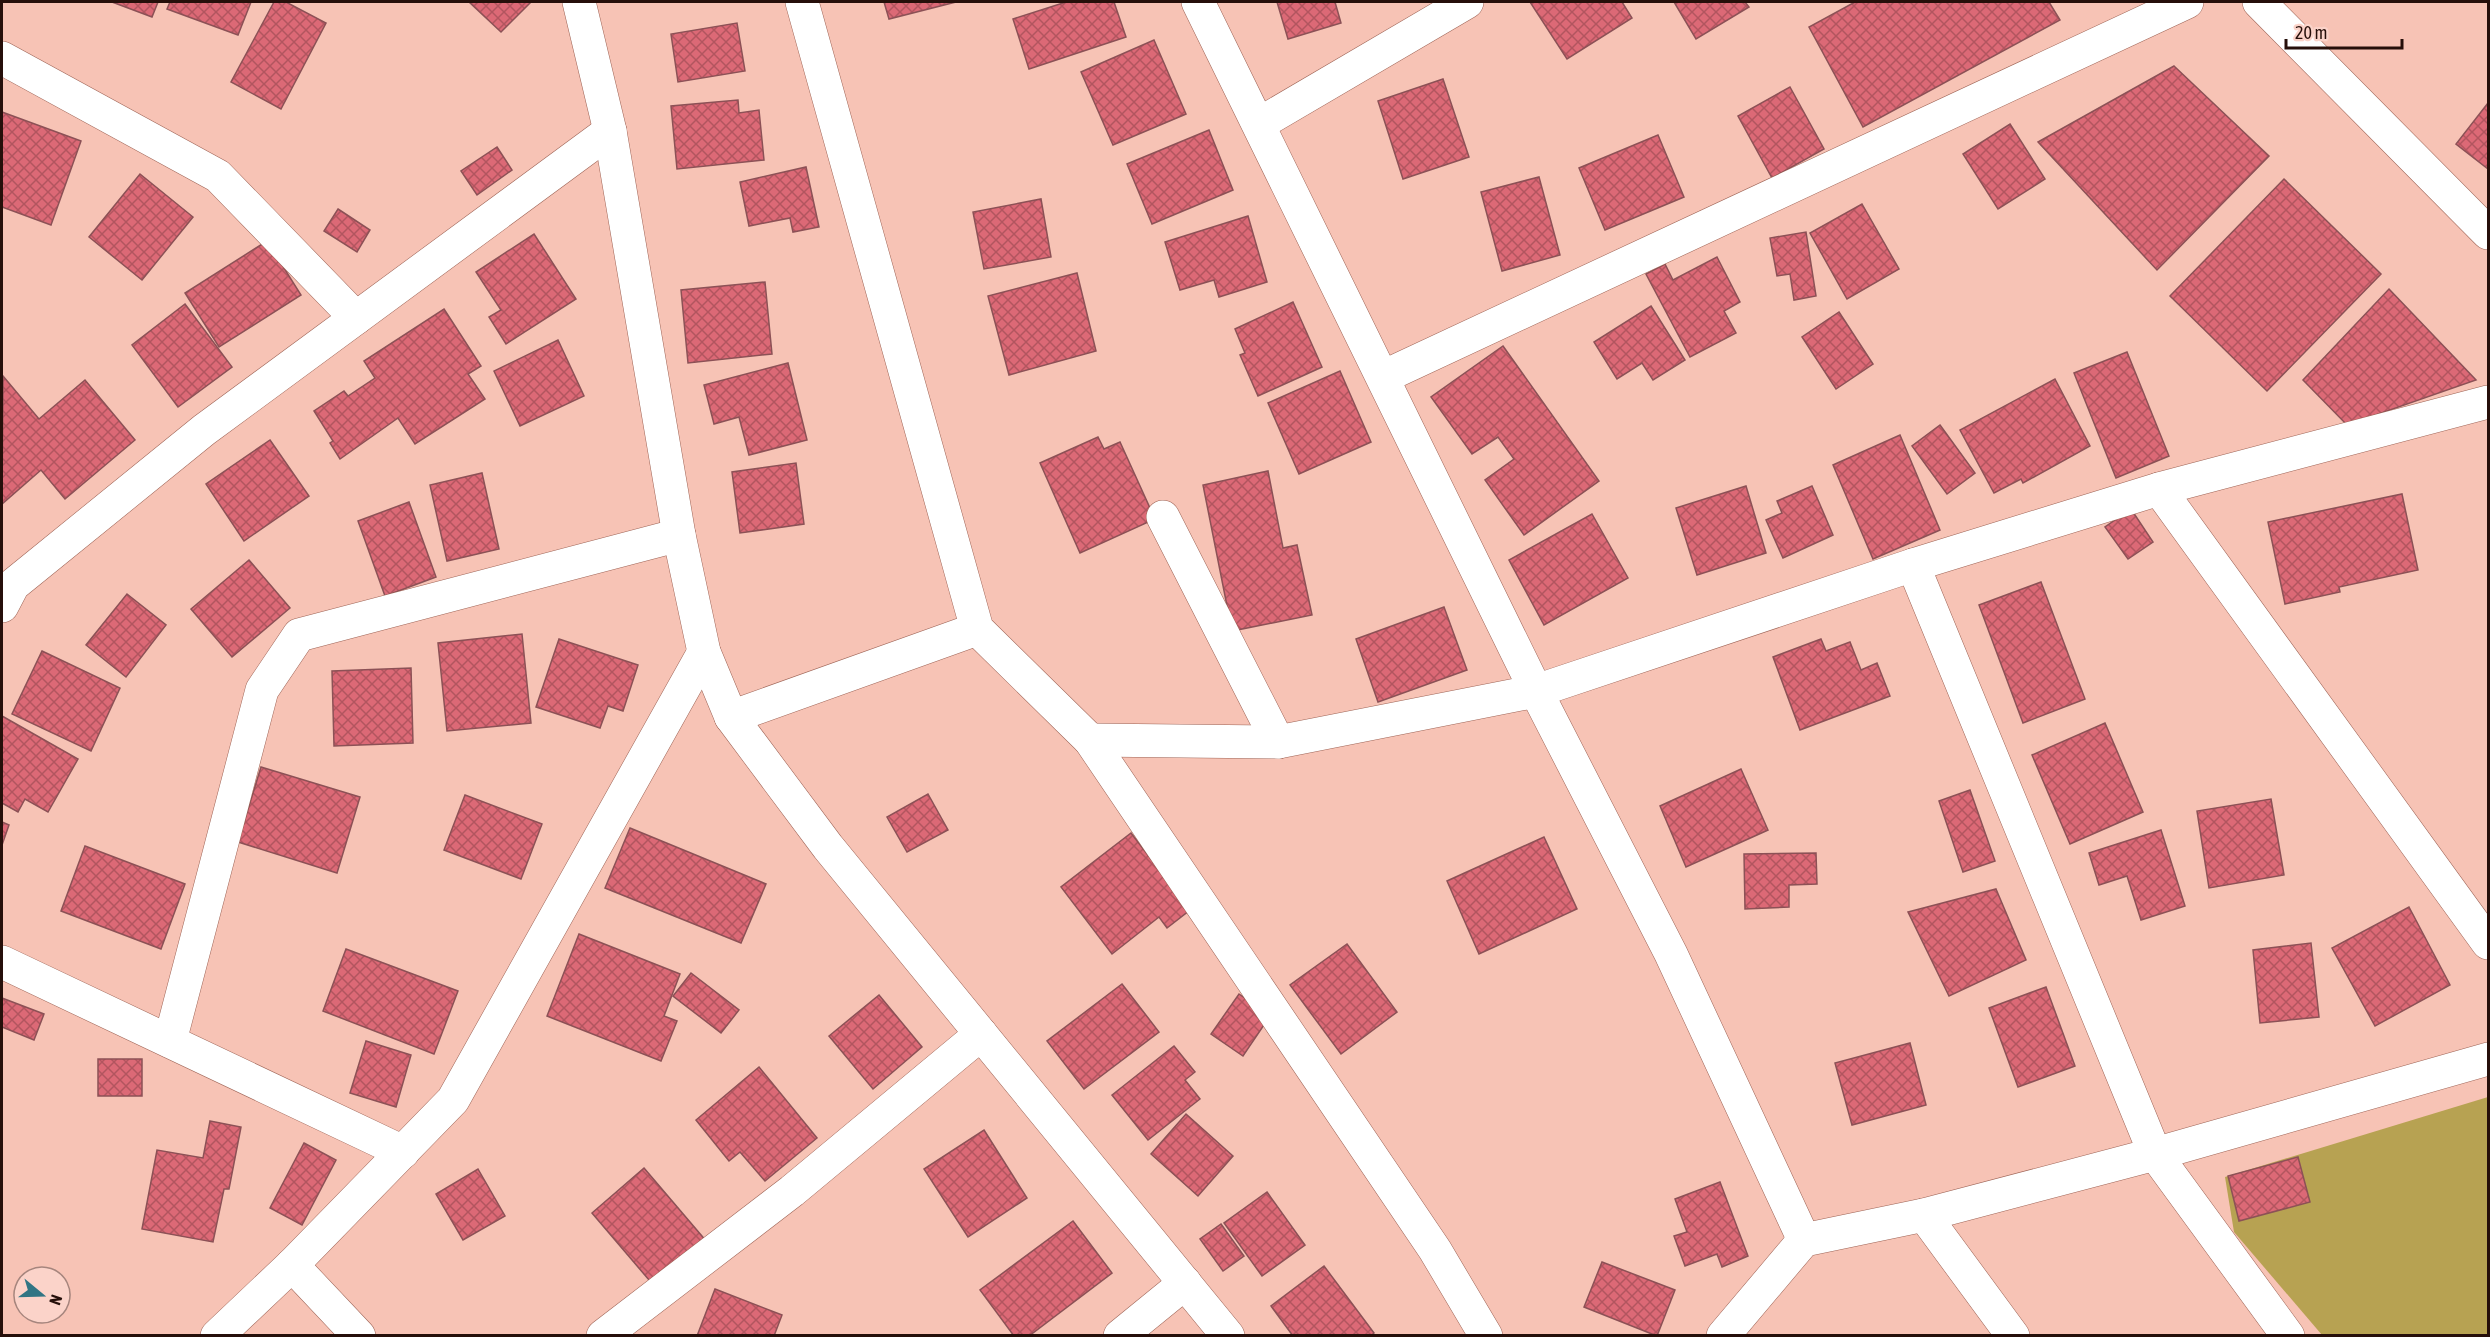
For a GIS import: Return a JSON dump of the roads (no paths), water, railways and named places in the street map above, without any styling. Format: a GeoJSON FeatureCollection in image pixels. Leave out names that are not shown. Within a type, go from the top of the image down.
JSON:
{"type":"FeatureCollection","features":[{"type":"Feature","properties":{"kind":"street"},"geometry":{"type":"LineString","coordinates":[[579,2],[610,131],[679,535],[704,652],[731,717],[828,847],[1228,1335]]}},
{"type":"Feature","properties":{"kind":"street"},"geometry":{"type":"LineString","coordinates":[[802,2],[977,629],[1090,740],[1436,1250],[1486,1335]]}},
{"type":"Feature","properties":{"kind":"street"},"geometry":{"type":"LineString","coordinates":[[1198,2],[1536,691],[1671,954],[1804,1240]]}},
{"type":"Feature","properties":{"kind":"street"},"geometry":{"type":"LineString","coordinates":[[1259,124],[1467,2]]}},
{"type":"Feature","properties":{"kind":"street"},"geometry":{"type":"LineString","coordinates":[[1383,377],[2187,2]]}},
{"type":"Feature","properties":{"kind":"street"},"geometry":{"type":"LineString","coordinates":[[2259,2],[2488,232]]}},
{"type":"Feature","properties":{"kind":"street"},"geometry":{"type":"LineString","coordinates":[[2,58],[218,176],[356,318]]}},
{"type":"Feature","properties":{"kind":"street"},"geometry":{"type":"LineString","coordinates":[[6,589],[204,430],[610,131]]}},
{"type":"Feature","properties":{"kind":"street"},"geometry":{"type":"LineString","coordinates":[[1090,740],[1278,742],[1536,691],[1913,566],[2159,489],[2488,402]]}},
{"type":"Feature","properties":{"kind":"street"},"geometry":{"type":"LineString","coordinates":[[2159,489],[2488,943]]}},
{"type":"Feature","properties":{"kind":"street"},"geometry":{"type":"LineString","coordinates":[[1163,518],[1278,742]]}},
{"type":"Feature","properties":{"kind":"street"},"geometry":{"type":"LineString","coordinates":[[170,1041],[262,690],[299,635],[679,535]]}},
{"type":"Feature","properties":{"kind":"street"},"geometry":{"type":"LineString","coordinates":[[1913,566],[2155,1155],[2288,1335]]}},
{"type":"Feature","properties":{"kind":"street"},"geometry":{"type":"LineString","coordinates":[[731,717],[977,629]]}},
{"type":"Feature","properties":{"kind":"street"},"geometry":{"type":"LineString","coordinates":[[216,1335],[292,1265],[453,1100],[704,652]]}},
{"type":"Feature","properties":{"kind":"street"},"geometry":{"type":"LineString","coordinates":[[2,962],[403,1152]]}},
{"type":"Feature","properties":{"kind":"street"},"geometry":{"type":"LineString","coordinates":[[603,1335],[792,1191],[981,1034]]}},
{"type":"Feature","properties":{"kind":"street"},"geometry":{"type":"LineString","coordinates":[[1724,1335],[1804,1240],[1924,1215],[2155,1155],[2488,1059]]}},
{"type":"Feature","properties":{"kind":"street"},"geometry":{"type":"LineString","coordinates":[[1924,1215],[2013,1335]]}},
{"type":"Feature","properties":{"kind":"street"},"geometry":{"type":"LineString","coordinates":[[292,1265],[359,1335]]}},
{"type":"Feature","properties":{"kind":"street"},"geometry":{"type":"LineString","coordinates":[[1120,1335],[1185,1283]]}}]}
